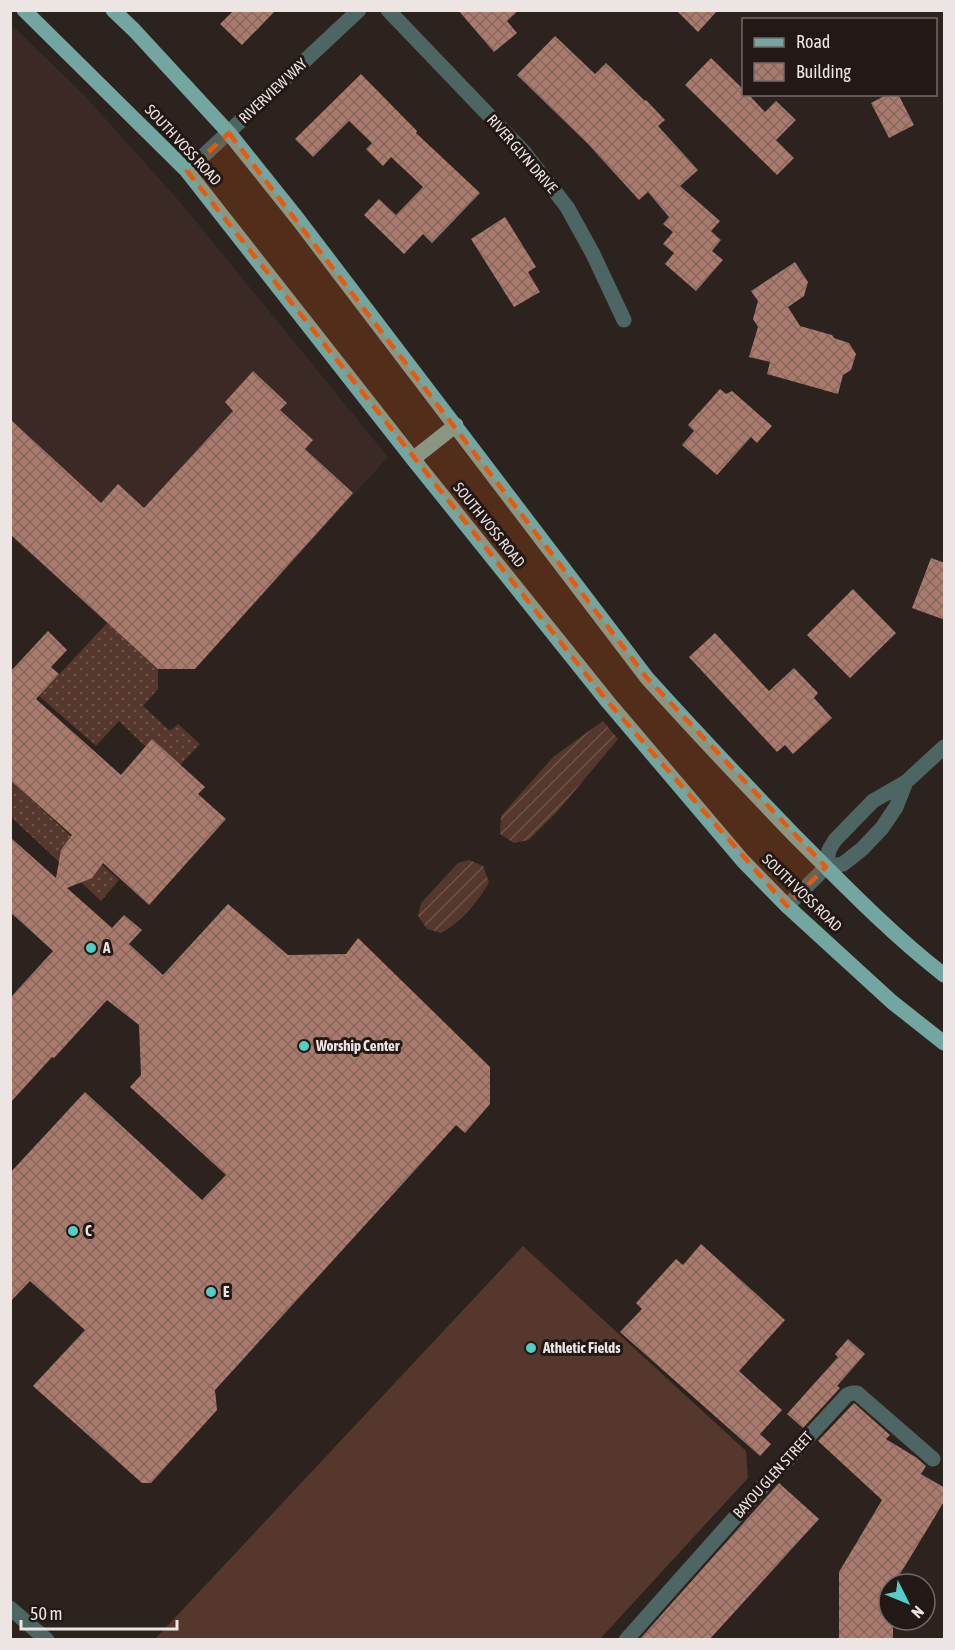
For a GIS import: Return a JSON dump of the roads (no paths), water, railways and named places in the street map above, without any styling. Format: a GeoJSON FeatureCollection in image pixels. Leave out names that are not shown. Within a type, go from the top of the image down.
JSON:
{"type":"FeatureCollection","features":[{"type":"Feature","properties":{"kind":"main road","name":"SOUTH VOSS ROAD"},"geometry":{"type":"LineString","coordinates":[[24,10],[187,171],[413,459],[608,702],[736,853],[787,906],[892,1002],[945,1043]]}},
{"type":"Feature","properties":{"kind":"main road"},"geometry":{"type":"LineString","coordinates":[[113,10],[229,133],[297,218],[647,678],[711,749],[826,867],[916,952],[945,975]]}},
{"type":"Feature","properties":{"kind":"main road"},"geometry":{"type":"LineString","coordinates":[[413,459],[456,425]]}},
{"type":"Feature","properties":{"kind":"street","name":"RIVERVIEW WAY"},"geometry":{"type":"LineString","coordinates":[[187,171],[359,10]]}},
{"type":"Feature","properties":{"kind":"street","name":"RIVER GLYN DRIVE"},"geometry":{"type":"LineString","coordinates":[[388,10],[524,152],[567,207],[593,254],[624,320]]}},
{"type":"Feature","properties":{"kind":"street"},"geometry":{"type":"LineString","coordinates":[[787,906],[826,867],[829,850],[835,840],[873,801],[906,782],[945,747]]}},
{"type":"Feature","properties":{"kind":"street"},"geometry":{"type":"LineString","coordinates":[[826,867],[843,864],[862,849],[882,828],[896,807],[906,782]]}},
{"type":"Feature","properties":{"kind":"street","name":"BAYOU GLEN STREET"},"geometry":{"type":"LineString","coordinates":[[626,1640],[847,1395],[857,1394],[933,1459]]}},
{"type":"Feature","properties":{"kind":"street"},"geometry":{"type":"LineString","coordinates":[[10,1608],[47,1640]]}},
{"type":"Feature","properties":{"kind":"place","name":"A"},"geometry":{"type":"Point","coordinates":[91,948]}},
{"type":"Feature","properties":{"kind":"place","name":"Worship Center"},"geometry":{"type":"Point","coordinates":[304,1046]}},
{"type":"Feature","properties":{"kind":"place","name":"C"},"geometry":{"type":"Point","coordinates":[73,1231]}},
{"type":"Feature","properties":{"kind":"place","name":"E"},"geometry":{"type":"Point","coordinates":[211,1292]}},
{"type":"Feature","properties":{"kind":"place","name":"Athletic Fields"},"geometry":{"type":"Point","coordinates":[531,1348]}}]}
